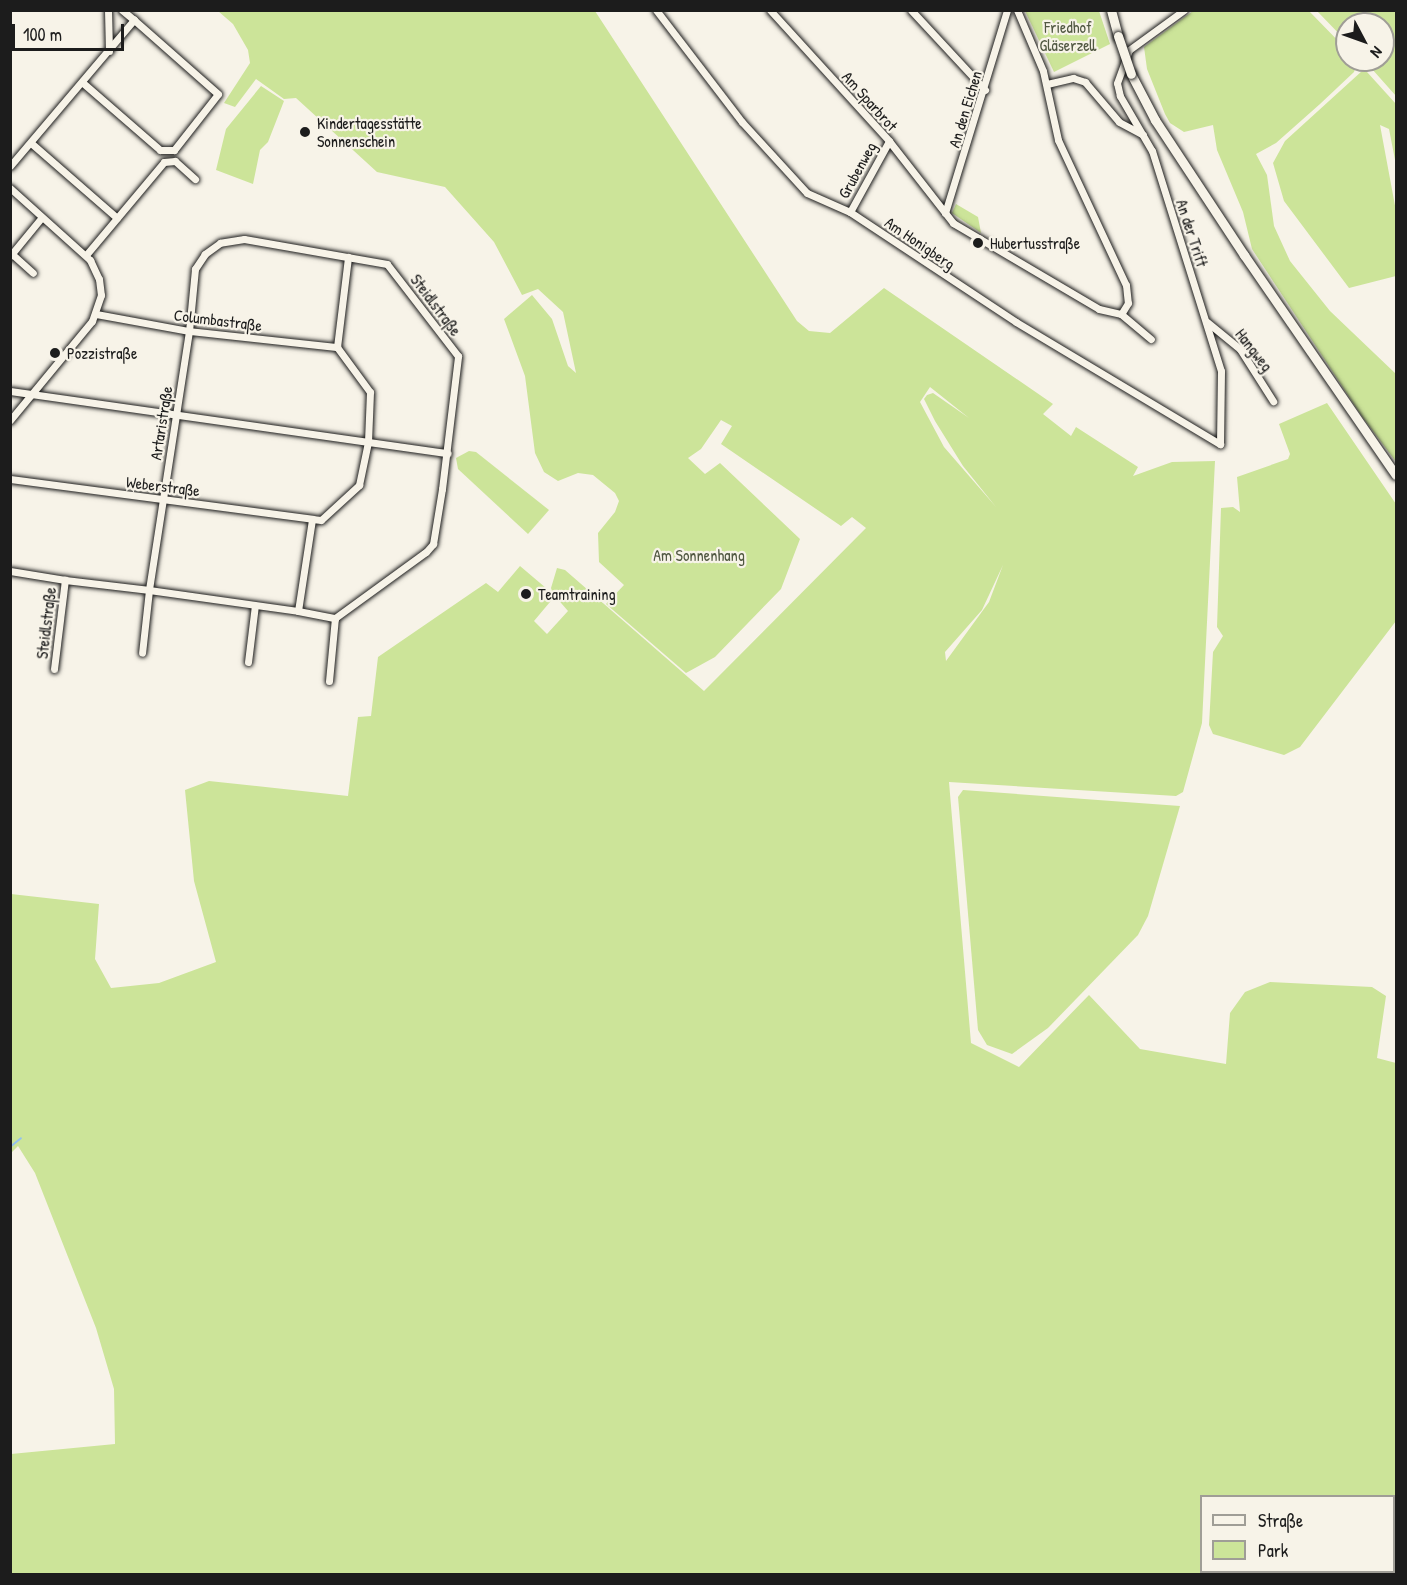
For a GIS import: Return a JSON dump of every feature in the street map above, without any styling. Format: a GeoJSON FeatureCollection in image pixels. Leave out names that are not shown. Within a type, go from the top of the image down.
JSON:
{"type":"FeatureCollection","features":[{"type":"Feature","properties":{"kind":"main road"},"geometry":{"type":"LineString","coordinates":[[1111,10],[1131,74],[1155,120],[1244,255],[1396,475]]}},
{"type":"Feature","properties":{"kind":"street"},"geometry":{"type":"LineString","coordinates":[[108,10],[110,51]]}},
{"type":"Feature","properties":{"kind":"street"},"geometry":{"type":"LineString","coordinates":[[83,83],[160,150],[174,150],[218,94],[122,10]]}},
{"type":"Feature","properties":{"kind":"street","name":"Am Honigberg"},"geometry":{"type":"LineString","coordinates":[[656,10],[742,122],[797,183],[822,203],[850,212],[1016,322],[1220,444]]}},
{"type":"Feature","properties":{"kind":"street","name":"Am Sparbrot"},"geometry":{"type":"LineString","coordinates":[[770,10],[889,141],[945,213]]}},
{"type":"Feature","properties":{"kind":"street"},"geometry":{"type":"LineString","coordinates":[[911,10],[985,90]]}},
{"type":"Feature","properties":{"kind":"street","name":"An den Eichen"},"geometry":{"type":"LineString","coordinates":[[945,213],[985,90],[1007,10]]}},
{"type":"Feature","properties":{"kind":"street"},"geometry":{"type":"LineString","coordinates":[[1017,10],[1047,84],[1058,140],[1126,285],[1128,303],[1121,314]]}},
{"type":"Feature","properties":{"kind":"street","name":"An der Trift"},"geometry":{"type":"LineString","coordinates":[[1184,10],[1136,44],[1120,66],[1117,83],[1120,96],[1152,151],[1221,371],[1220,444]]}},
{"type":"Feature","properties":{"kind":"street"},"geometry":{"type":"LineString","coordinates":[[10,166],[83,83],[134,20]]}},
{"type":"Feature","properties":{"kind":"street"},"geometry":{"type":"LineString","coordinates":[[1047,84],[1073,78],[1085,82],[1119,122],[1143,135]]}},
{"type":"Feature","properties":{"kind":"street","name":"Grubenweg"},"geometry":{"type":"LineString","coordinates":[[850,212],[889,141]]}},
{"type":"Feature","properties":{"kind":"street"},"geometry":{"type":"LineString","coordinates":[[31,143],[117,218]]}},
{"type":"Feature","properties":{"kind":"street"},"geometry":{"type":"LineString","coordinates":[[86,255],[164,162],[175,161],[195,179]]}},
{"type":"Feature","properties":{"kind":"street"},"geometry":{"type":"LineString","coordinates":[[10,188],[86,255],[96,272],[100,288],[96,314],[10,420]]}},
{"type":"Feature","properties":{"kind":"street"},"geometry":{"type":"LineString","coordinates":[[945,213],[953,223],[1099,309],[1121,314],[1151,339]]}},
{"type":"Feature","properties":{"kind":"street"},"geometry":{"type":"LineString","coordinates":[[33,273],[11,255],[42,217]]}},
{"type":"Feature","properties":{"kind":"street","name":"Steidlstraße"},"geometry":{"type":"LineString","coordinates":[[10,571],[335,618],[433,544],[447,453],[458,356],[387,264],[243,239],[220,243],[205,254],[195,269],[189,331]]}},
{"type":"Feature","properties":{"kind":"street"},"geometry":{"type":"LineString","coordinates":[[298,611],[312,519],[321,520],[359,485],[368,442],[370,392],[338,347],[348,257]]}},
{"type":"Feature","properties":{"kind":"street","name":"Columbastraße"},"geometry":{"type":"LineString","coordinates":[[96,314],[189,331],[338,347]]}},
{"type":"Feature","properties":{"kind":"street","name":"Hangweg"},"geometry":{"type":"LineString","coordinates":[[1207,322],[1240,349],[1273,401]]}},
{"type":"Feature","properties":{"kind":"street","name":"Artaristraße"},"geometry":{"type":"LineString","coordinates":[[149,590],[189,331]]}},
{"type":"Feature","properties":{"kind":"street"},"geometry":{"type":"LineString","coordinates":[[10,391],[447,453]]}},
{"type":"Feature","properties":{"kind":"street","name":"Weberstraße"},"geometry":{"type":"LineString","coordinates":[[10,479],[312,519]]}},
{"type":"Feature","properties":{"kind":"street","name":"Steidlstraße"},"geometry":{"type":"LineString","coordinates":[[54,669],[65,580]]}},
{"type":"Feature","properties":{"kind":"street"},"geometry":{"type":"LineString","coordinates":[[142,653],[149,590]]}},
{"type":"Feature","properties":{"kind":"street"},"geometry":{"type":"LineString","coordinates":[[248,662],[255,605]]}},
{"type":"Feature","properties":{"kind":"street"},"geometry":{"type":"LineString","coordinates":[[328,681],[335,618]]}},
{"type":"Feature","properties":{"kind":"green space","name":"Am Sonnenhang"},"geometry":{"type":"Polygon","coordinates":[[[218,11],[595,11],[797,321],[809,331],[830,333],[884,288],[1053,404],[1043,414],[1071,436],[1076,427],[1138,467],[1133,476],[1172,462],[1215,461],[1202,723],[1183,792],[1176,796],[949,782],[971,1043],[1019,1067],[1089,995],[1140,1049],[1226,1064],[1230,1013],[1245,992],[1270,982],[1372,987],[1386,996],[1377,1058],[1396,1063],[1396,1574],[11,1574],[11,1454],[115,1444],[114,1389],[96,1328],[35,1173],[18,1146],[11,1153],[11,894],[99,904],[95,959],[111,988],[159,983],[216,962],[194,881],[185,790],[209,781],[348,796],[358,717],[371,716],[378,657],[486,583],[498,592],[520,566],[553,594],[551,588],[557,568],[565,570],[704,691],[866,528],[852,517],[841,526],[721,444],[732,426],[721,420],[701,449],[688,458],[705,474],[720,463],[800,539],[781,589],[715,657],[686,673],[606,604],[624,585],[599,562],[598,533],[615,512],[619,501],[615,493],[593,475],[578,473],[558,481],[544,472],[535,453],[525,376],[504,319],[532,295],[552,319],[568,366],[576,373],[563,312],[538,289],[522,295],[494,242],[445,187],[377,172],[296,98],[284,99],[256,79],[235,107],[224,103],[250,63],[248,50],[233,24],[218,11]],[[930,387],[920,402],[944,447],[996,507],[963,466],[924,399],[933,393],[969,418],[930,387]],[[1003,565],[982,610],[945,652],[946,661],[989,602],[1003,565]],[[555,596],[534,621],[547,634],[568,611],[555,596]]]}},
{"type":"Feature","properties":{"kind":"green space","name":"Friedhof Gläserzell"},"geometry":{"type":"Polygon","coordinates":[[[1025,11],[1099,11],[1110,44],[1054,72],[1025,11]]]}},
{"type":"Feature","properties":{"kind":"green space"},"geometry":{"type":"Polygon","coordinates":[[[1193,11],[1309,11],[1335,38],[1335,72],[1354,72],[1276,143],[1256,154],[1267,175],[1274,226],[1290,261],[1330,311],[1396,374],[1396,462],[1361,415],[1252,249],[1243,212],[1217,150],[1213,125],[1184,132],[1170,123],[1147,69],[1144,47],[1193,11]]]}},
{"type":"Feature","properties":{"kind":"green space"},"geometry":{"type":"Polygon","coordinates":[[[1317,11],[1396,11],[1396,96],[1375,72],[1395,72],[1395,12],[1335,12],[1335,30],[1317,11]]]}},
{"type":"Feature","properties":{"kind":"green space"},"geometry":{"type":"Polygon","coordinates":[[[1361,72],[1367,72],[1396,104],[1396,165],[1389,129],[1380,125],[1396,211],[1396,276],[1349,288],[1284,201],[1273,163],[1285,141],[1361,72]]]}},
{"type":"Feature","properties":{"kind":"green space"},"geometry":{"type":"Polygon","coordinates":[[[261,86],[284,101],[268,142],[260,150],[253,184],[216,170],[226,129],[261,86]]]}},
{"type":"Feature","properties":{"kind":"green space"},"geometry":{"type":"Polygon","coordinates":[[[956,204],[978,217],[981,233],[952,213],[956,204]]]}},
{"type":"Feature","properties":{"kind":"green space"},"geometry":{"type":"Polygon","coordinates":[[[1327,403],[1396,504],[1396,621],[1300,747],[1284,755],[1213,734],[1209,725],[1213,652],[1223,636],[1217,627],[1221,508],[1233,507],[1240,512],[1237,477],[1288,459],[1290,454],[1279,424],[1327,403]]]}},
{"type":"Feature","properties":{"kind":"green space"},"geometry":{"type":"Polygon","coordinates":[[[469,451],[476,452],[549,510],[528,534],[458,469],[456,458],[469,451]]]}},
{"type":"Feature","properties":{"kind":"green space"},"geometry":{"type":"Polygon","coordinates":[[[963,790],[1180,806],[1148,916],[1138,935],[1048,1028],[1012,1054],[987,1045],[978,1030],[958,797],[963,790]]]}},
{"type":"Feature","properties":{"kind":"waterway"},"geometry":{"type":"LineString","coordinates":[[10,1147],[21,1138]]}},
{"type":"Feature","properties":{"kind":"place","name":"Kindertagesstätte Sonnenschein"},"geometry":{"type":"Point","coordinates":[305,132]}},
{"type":"Feature","properties":{"kind":"place","name":"Hubertusstraße"},"geometry":{"type":"Point","coordinates":[978,243]}},
{"type":"Feature","properties":{"kind":"place","name":"Pozzistraße"},"geometry":{"type":"Point","coordinates":[55,353]}},
{"type":"Feature","properties":{"kind":"place","name":"Teamtraining"},"geometry":{"type":"Point","coordinates":[526,594]}}]}
